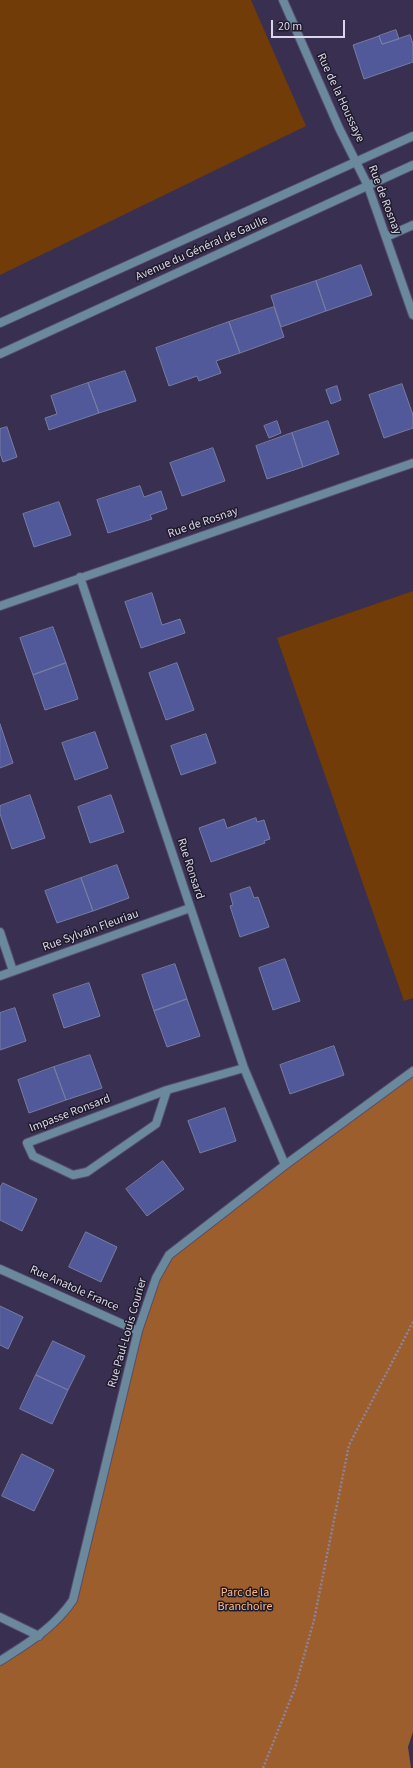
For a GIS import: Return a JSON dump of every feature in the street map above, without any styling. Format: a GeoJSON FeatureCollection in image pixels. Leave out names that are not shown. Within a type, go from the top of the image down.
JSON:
{"type":"FeatureCollection","features":[{"type":"Feature","properties":{"kind":"street","name":"Rue de la Houssaye"},"geometry":{"type":"LineString","coordinates":[[284,0],[338,128],[356,161]]}},
{"type":"Feature","properties":{"kind":"street","name":"Avenue du Général de Gaulle"},"geometry":{"type":"LineString","coordinates":[[0,323],[413,136]]}},
{"type":"Feature","properties":{"kind":"street","name":"Rue de Rosnay"},"geometry":{"type":"LineString","coordinates":[[356,161],[368,186],[413,315]]}},
{"type":"Feature","properties":{"kind":"street","name":"Avenue du Général de Gaulle"},"geometry":{"type":"LineString","coordinates":[[0,354],[413,164]]}},
{"type":"Feature","properties":{"kind":"street"},"geometry":{"type":"LineString","coordinates":[[386,237],[413,225]]}},
{"type":"Feature","properties":{"kind":"street","name":"Rue de Rosnay"},"geometry":{"type":"LineString","coordinates":[[0,606],[80,577],[413,463]]}},
{"type":"Feature","properties":{"kind":"street","name":"Rue Ronsard"},"geometry":{"type":"LineString","coordinates":[[80,577],[244,1068],[285,1165]]}},
{"type":"Feature","properties":{"kind":"street","name":"Rue Sylvain Fleuriau"},"geometry":{"type":"LineString","coordinates":[[0,976],[190,908]]}},
{"type":"Feature","properties":{"kind":"street"},"geometry":{"type":"LineString","coordinates":[[0,932],[14,971]]}},
{"type":"Feature","properties":{"kind":"street","name":"Impasse Ronsard"},"geometry":{"type":"LineString","coordinates":[[168,1090],[156,1124],[87,1172],[73,1175],[39,1159],[33,1156],[27,1143],[168,1090],[244,1068]]}},
{"type":"Feature","properties":{"kind":"street","name":"Rue Paul-Louis Courier"},"geometry":{"type":"LineString","coordinates":[[0,1661],[39,1636],[62,1616],[73,1600],[138,1331],[156,1278],[169,1255],[285,1165],[413,1071]]}},
{"type":"Feature","properties":{"kind":"street","name":"Rue Anatole France"},"geometry":{"type":"LineString","coordinates":[[0,1268],[138,1331]]}},
{"type":"Feature","properties":{"kind":"street"},"geometry":{"type":"LineString","coordinates":[[0,1617],[39,1636]]}},
{"type":"Feature","properties":{"kind":"path"},"geometry":{"type":"LineString","coordinates":[[263,1768],[295,1688],[314,1620],[349,1445],[413,1322]]}},
{"type":"Feature","properties":{"kind":"shaded area"},"geometry":{"type":"Polygon","coordinates":[[[0,0],[251,0],[306,126],[0,275],[0,0]]]}},
{"type":"Feature","properties":{"kind":"shaded area"},"geometry":{"type":"Polygon","coordinates":[[[413,591],[413,998],[404,1001],[277,638],[413,591]]]}},
{"type":"Feature","properties":{"kind":"green space","name":"Parc de la Branchoire"},"geometry":{"type":"Polygon","coordinates":[[[413,1071],[413,1732],[408,1747],[411,1768],[0,1768],[0,1661],[39,1636],[73,1600],[138,1331],[169,1255],[413,1071]]]}},
{"type":"Feature","properties":{"kind":"building"},"geometry":{"type":"Polygon","coordinates":[[[396,30],[399,39],[382,44],[379,36],[396,30]]]}},
{"type":"Feature","properties":{"kind":"building"},"geometry":{"type":"Polygon","coordinates":[[[410,35],[413,44],[413,62],[364,79],[353,45],[379,36],[382,44],[410,35]]]}},
{"type":"Feature","properties":{"kind":"building"},"geometry":{"type":"Polygon","coordinates":[[[361,265],[372,295],[326,311],[316,281],[361,265]]]}},
{"type":"Feature","properties":{"kind":"building"},"geometry":{"type":"Polygon","coordinates":[[[316,281],[326,311],[281,327],[271,296],[316,281]]]}},
{"type":"Feature","properties":{"kind":"building"},"geometry":{"type":"Polygon","coordinates":[[[274,307],[284,337],[240,353],[229,322],[274,307]]]}},
{"type":"Feature","properties":{"kind":"building"},"geometry":{"type":"Polygon","coordinates":[[[229,322],[240,353],[216,361],[221,373],[199,381],[197,376],[169,386],[156,348],[229,322]]]}},
{"type":"Feature","properties":{"kind":"building"},"geometry":{"type":"Polygon","coordinates":[[[125,371],[136,401],[99,413],[88,383],[125,371]]]}},
{"type":"Feature","properties":{"kind":"building"},"geometry":{"type":"Polygon","coordinates":[[[88,383],[99,413],[49,430],[45,418],[57,414],[51,396],[88,383]]]}},
{"type":"Feature","properties":{"kind":"building"},"geometry":{"type":"Polygon","coordinates":[[[402,384],[413,415],[413,428],[384,438],[369,395],[402,384]]]}},
{"type":"Feature","properties":{"kind":"building"},"geometry":{"type":"Polygon","coordinates":[[[337,386],[341,400],[331,404],[326,390],[337,386]]]}},
{"type":"Feature","properties":{"kind":"building"},"geometry":{"type":"Polygon","coordinates":[[[277,421],[281,433],[269,438],[264,426],[277,421]]]}},
{"type":"Feature","properties":{"kind":"building"},"geometry":{"type":"Polygon","coordinates":[[[328,421],[339,454],[303,467],[292,433],[328,421]]]}},
{"type":"Feature","properties":{"kind":"building"},"geometry":{"type":"Polygon","coordinates":[[[7,427],[17,457],[3,462],[0,453],[0,429],[7,427]]]}},
{"type":"Feature","properties":{"kind":"building"},"geometry":{"type":"Polygon","coordinates":[[[292,433],[303,467],[267,479],[256,446],[292,433]]]}},
{"type":"Feature","properties":{"kind":"building"},"geometry":{"type":"Polygon","coordinates":[[[213,448],[225,481],[182,496],[170,463],[213,448]]]}},
{"type":"Feature","properties":{"kind":"building"},"geometry":{"type":"Polygon","coordinates":[[[140,486],[144,497],[161,491],[167,509],[150,515],[152,519],[108,533],[97,500],[140,486]]]}},
{"type":"Feature","properties":{"kind":"building"},"geometry":{"type":"Polygon","coordinates":[[[59,502],[71,535],[34,547],[23,514],[59,502]]]}},
{"type":"Feature","properties":{"kind":"building"},"geometry":{"type":"Polygon","coordinates":[[[152,593],[162,625],[180,619],[185,633],[141,648],[125,602],[152,593]]]}},
{"type":"Feature","properties":{"kind":"building"},"geometry":{"type":"Polygon","coordinates":[[[53,627],[66,663],[33,675],[20,638],[53,627]]]}},
{"type":"Feature","properties":{"kind":"building"},"geometry":{"type":"Polygon","coordinates":[[[66,663],[78,699],[45,710],[33,675],[66,663]]]}},
{"type":"Feature","properties":{"kind":"building"},"geometry":{"type":"Polygon","coordinates":[[[177,663],[194,710],[166,720],[149,673],[177,663]]]}},
{"type":"Feature","properties":{"kind":"building"},"geometry":{"type":"Polygon","coordinates":[[[0,724],[13,763],[0,768],[0,724]]]}},
{"type":"Feature","properties":{"kind":"building"},"geometry":{"type":"Polygon","coordinates":[[[95,732],[108,768],[75,780],[62,743],[95,732]]]}},
{"type":"Feature","properties":{"kind":"building"},"geometry":{"type":"Polygon","coordinates":[[[206,734],[216,763],[181,775],[171,746],[206,734]]]}},
{"type":"Feature","properties":{"kind":"building"},"geometry":{"type":"Polygon","coordinates":[[[30,795],[45,838],[12,849],[0,814],[0,806],[30,795]]]}},
{"type":"Feature","properties":{"kind":"building"},"geometry":{"type":"Polygon","coordinates":[[[111,795],[124,832],[90,843],[78,807],[111,795]]]}},
{"type":"Feature","properties":{"kind":"building"},"geometry":{"type":"Polygon","coordinates":[[[256,818],[257,822],[264,820],[270,839],[264,841],[265,843],[211,862],[199,828],[224,819],[227,828],[256,818]]]}},
{"type":"Feature","properties":{"kind":"building"},"geometry":{"type":"Polygon","coordinates":[[[117,865],[129,898],[93,911],[81,878],[117,865]]]}},
{"type":"Feature","properties":{"kind":"building"},"geometry":{"type":"Polygon","coordinates":[[[81,878],[93,911],[57,923],[45,891],[81,878]]]}},
{"type":"Feature","properties":{"kind":"building"},"geometry":{"type":"Polygon","coordinates":[[[250,887],[254,898],[258,897],[269,927],[240,937],[230,906],[233,905],[230,894],[250,887]]]}},
{"type":"Feature","properties":{"kind":"building"},"geometry":{"type":"Polygon","coordinates":[[[285,959],[300,1001],[273,1010],[259,968],[285,959]]]}},
{"type":"Feature","properties":{"kind":"building"},"geometry":{"type":"Polygon","coordinates":[[[175,964],[187,999],[154,1011],[142,975],[175,964]]]}},
{"type":"Feature","properties":{"kind":"building"},"geometry":{"type":"Polygon","coordinates":[[[89,983],[100,1016],[64,1028],[53,995],[89,983]]]}},
{"type":"Feature","properties":{"kind":"building"},"geometry":{"type":"Polygon","coordinates":[[[187,999],[200,1036],[167,1047],[154,1011],[187,999]]]}},
{"type":"Feature","properties":{"kind":"building"},"geometry":{"type":"Polygon","coordinates":[[[15,1008],[26,1041],[0,1050],[0,1013],[15,1008]]]}},
{"type":"Feature","properties":{"kind":"building"},"geometry":{"type":"Polygon","coordinates":[[[334,1046],[344,1075],[290,1094],[280,1065],[334,1046]]]}},
{"type":"Feature","properties":{"kind":"building"},"geometry":{"type":"Polygon","coordinates":[[[90,1055],[102,1088],[66,1100],[54,1067],[90,1055]]]}},
{"type":"Feature","properties":{"kind":"building"},"geometry":{"type":"Polygon","coordinates":[[[54,1067],[66,1100],[29,1113],[18,1080],[54,1067]]]}},
{"type":"Feature","properties":{"kind":"building"},"geometry":{"type":"Polygon","coordinates":[[[225,1108],[236,1141],[200,1153],[188,1121],[225,1108]]]}},
{"type":"Feature","properties":{"kind":"building"},"geometry":{"type":"Polygon","coordinates":[[[163,1161],[184,1189],[147,1216],[126,1189],[163,1161]]]}},
{"type":"Feature","properties":{"kind":"building"},"geometry":{"type":"Polygon","coordinates":[[[3,1183],[37,1199],[22,1231],[0,1220],[0,1188],[3,1183]]]}},
{"type":"Feature","properties":{"kind":"building"},"geometry":{"type":"Polygon","coordinates":[[[86,1232],[117,1247],[101,1282],[69,1267],[86,1232]]]}},
{"type":"Feature","properties":{"kind":"building"},"geometry":{"type":"Polygon","coordinates":[[[0,1306],[23,1317],[8,1349],[0,1345],[0,1306]]]}},
{"type":"Feature","properties":{"kind":"building"},"geometry":{"type":"Polygon","coordinates":[[[53,1341],[85,1356],[68,1390],[36,1375],[53,1341]]]}},
{"type":"Feature","properties":{"kind":"building"},"geometry":{"type":"Polygon","coordinates":[[[36,1375],[68,1390],[52,1424],[20,1409],[36,1375]]]}},
{"type":"Feature","properties":{"kind":"building"},"geometry":{"type":"Polygon","coordinates":[[[22,1454],[54,1470],[34,1511],[2,1496],[22,1454]]]}}]}
